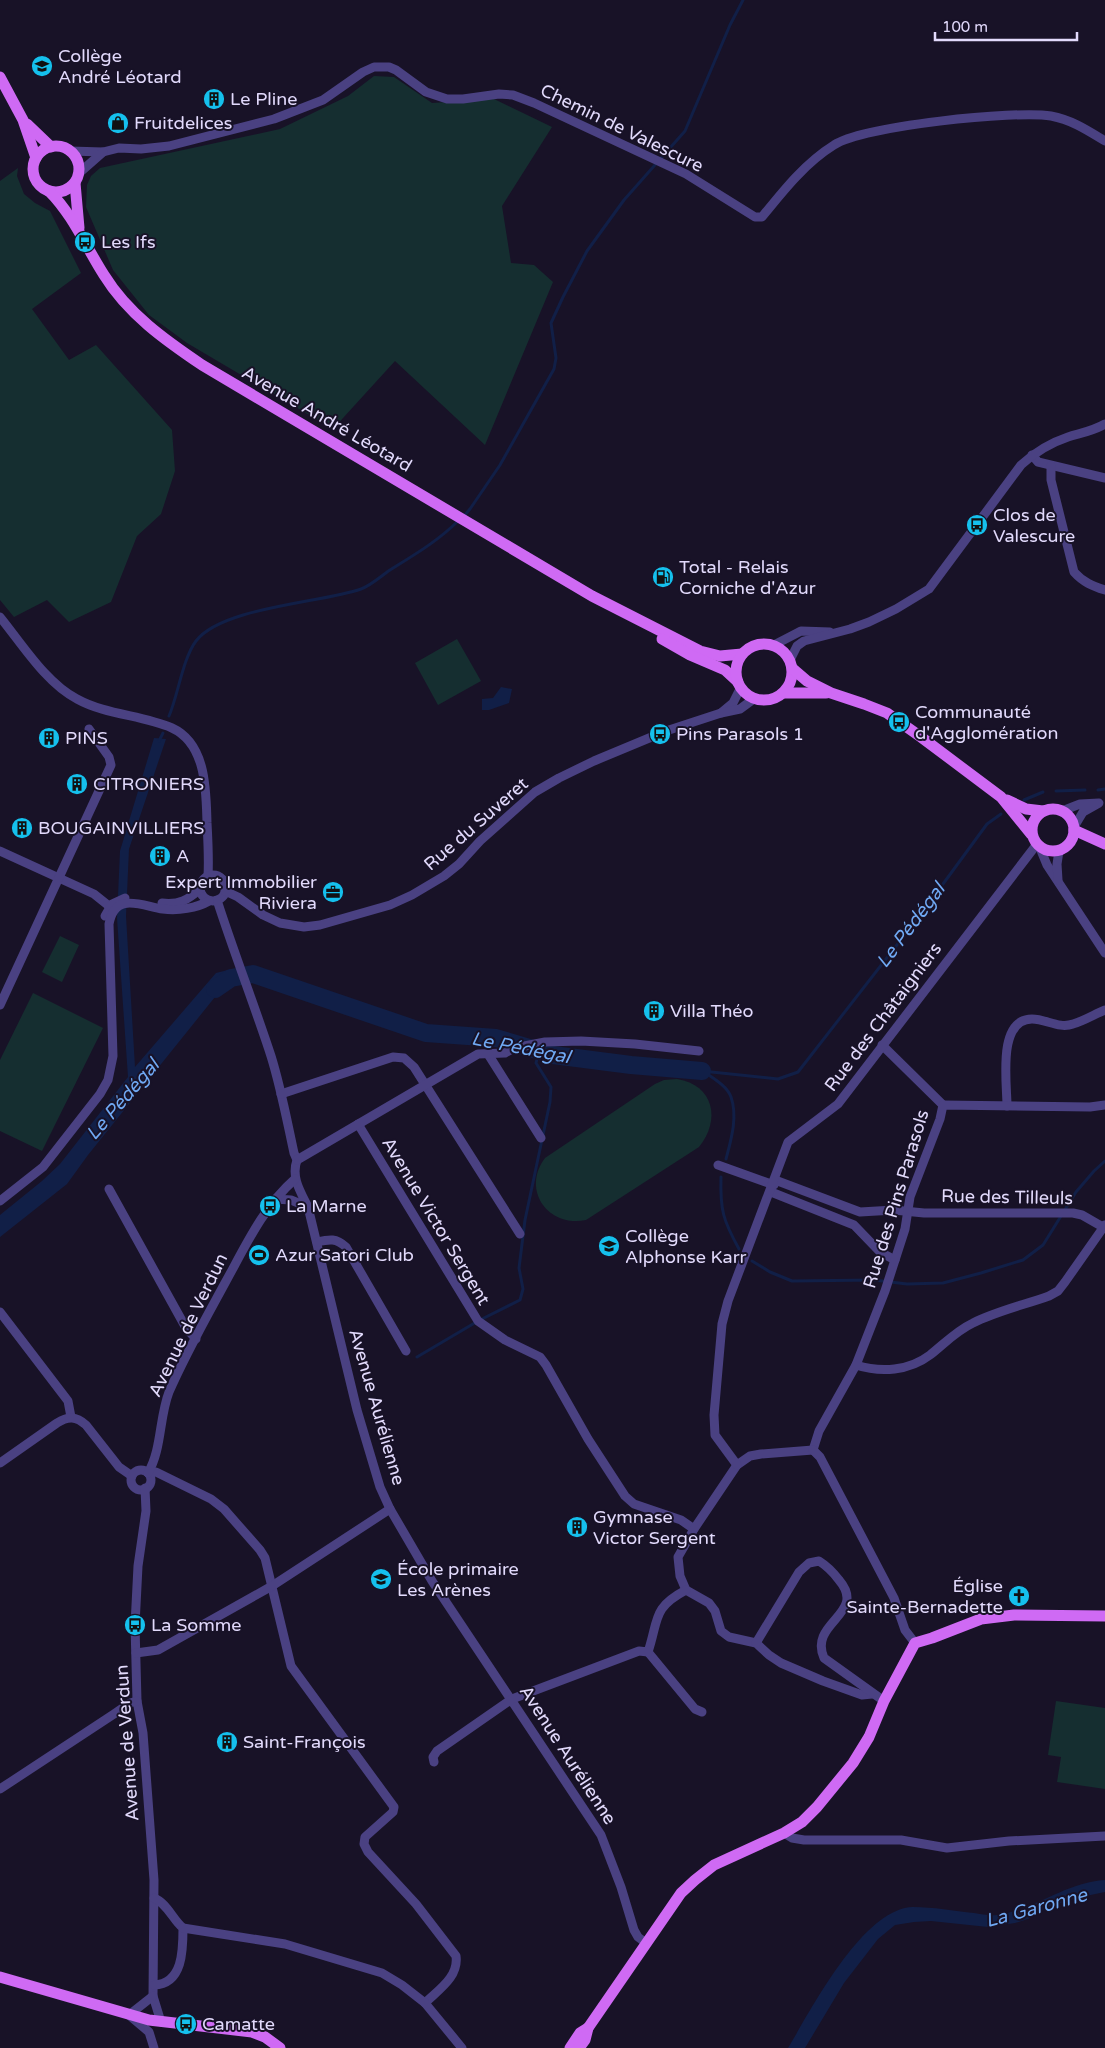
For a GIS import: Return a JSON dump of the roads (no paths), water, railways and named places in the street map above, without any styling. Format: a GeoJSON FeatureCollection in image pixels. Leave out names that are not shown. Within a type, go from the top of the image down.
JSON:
{"type":"FeatureCollection","features":[{"type":"Feature","properties":{"kind":"main road"},"geometry":{"type":"LineString","coordinates":[[0,77],[23,120],[36,158]]}},
{"type":"Feature","properties":{"kind":"main road"},"geometry":{"type":"LineString","coordinates":[[23,120],[37,136],[51,147]]}},
{"type":"Feature","properties":{"kind":"main road"},"geometry":{"type":"LineString","coordinates":[[51,147],[64,148],[70,151],[77,162],[76,178],[66,190],[49,191],[36,181],[33,169],[36,158],[40,153],[51,147]]}},
{"type":"Feature","properties":{"kind":"main road","name":"Avenue André Léotard"},"geometry":{"type":"LineString","coordinates":[[76,178],[80,232]]}},
{"type":"Feature","properties":{"kind":"main road","name":"Avenue André Léotard"},"geometry":{"type":"LineString","coordinates":[[49,191],[65,209],[115,291],[128,307],[166,342],[592,596],[700,651],[720,656],[742,654]]}},
{"type":"Feature","properties":{"kind":"main road","name":"Avenue André Léotard"},"geometry":{"type":"LineString","coordinates":[[592,596],[601,604],[690,655],[725,670],[739,685]]}},
{"type":"Feature","properties":{"kind":"main road"},"geometry":{"type":"LineString","coordinates":[[791,665],[790,682],[782,693],[770,700],[755,698],[747,694],[739,685],[736,667],[742,654],[757,644],[774,645],[781,648],[791,665],[807,681],[831,694],[864,704],[886,714],[962,766],[1001,797],[1026,809],[1043,811]]}},
{"type":"Feature","properties":{"kind":"main road"},"geometry":{"type":"LineString","coordinates":[[782,693],[831,694]]}},
{"type":"Feature","properties":{"kind":"main road"},"geometry":{"type":"LineString","coordinates":[[1001,797],[1036,842],[1046,851],[1059,850],[1070,843],[1103,844]]}},
{"type":"Feature","properties":{"kind":"main road"},"geometry":{"type":"LineString","coordinates":[[1036,842],[1033,820],[1043,811],[1049,809],[1062,811],[1072,820],[1074,829],[1070,843]]}},
{"type":"Feature","properties":{"kind":"main road"},"geometry":{"type":"LineString","coordinates":[[1074,829],[1103,844]]}},
{"type":"Feature","properties":{"kind":"main road"},"geometry":{"type":"LineString","coordinates":[[570,2048],[585,2039],[646,1943],[681,1893],[714,1865],[784,1833],[802,1822],[817,1807],[853,1763],[915,1643],[981,1619],[1014,1615],[1105,1616]]}},
{"type":"Feature","properties":{"kind":"main road"},"geometry":{"type":"LineString","coordinates":[[0,1977],[129,2015],[160,2022],[252,2032],[264,2037],[280,2048]]}},
{"type":"Feature","properties":{"kind":"street","name":"Chemin de Valescure"},"geometry":{"type":"LineString","coordinates":[[70,151],[103,152],[119,148],[141,149],[169,146],[274,119],[323,100],[363,72],[374,67],[389,67],[396,70],[426,92],[447,99],[463,99],[492,94],[513,95],[581,124],[686,174],[755,217],[762,217],[808,165],[835,144],[864,134],[944,120],[1000,116],[1049,116],[1073,122],[1105,142]]}},
{"type":"Feature","properties":{"kind":"street"},"geometry":{"type":"LineString","coordinates":[[76,178],[103,152]]}},
{"type":"Feature","properties":{"kind":"street"},"geometry":{"type":"LineString","coordinates":[[791,665],[798,646],[804,641],[850,629],[876,619],[930,589],[1021,466],[1032,455],[1050,444],[1092,431],[1105,424]]}},
{"type":"Feature","properties":{"kind":"street"},"geometry":{"type":"LineString","coordinates":[[1032,455],[1038,462],[1105,478]]}},
{"type":"Feature","properties":{"kind":"street"},"geometry":{"type":"LineString","coordinates":[[1051,466],[1051,480],[1074,572],[1080,580],[1105,590]]}},
{"type":"Feature","properties":{"kind":"street"},"geometry":{"type":"LineString","coordinates":[[0,617],[58,688],[79,700],[102,709],[174,729],[193,748],[201,765],[206,790],[208,876]]}},
{"type":"Feature","properties":{"kind":"street"},"geometry":{"type":"LineString","coordinates":[[774,645],[801,631],[836,632]]}},
{"type":"Feature","properties":{"kind":"street"},"geometry":{"type":"LineString","coordinates":[[721,713],[733,703],[739,685]]}},
{"type":"Feature","properties":{"kind":"street","name":"Rue du Suveret"},"geometry":{"type":"LineString","coordinates":[[225,891],[238,897],[263,915],[280,924],[290,926],[320,925],[390,905],[412,895],[444,876],[535,792],[559,778],[666,731],[721,713],[740,709],[755,698]]}},
{"type":"Feature","properties":{"kind":"street"},"geometry":{"type":"LineString","coordinates":[[0,1005],[111,765],[109,757],[89,730]]}},
{"type":"Feature","properties":{"kind":"street"},"geometry":{"type":"LineString","coordinates":[[1062,811],[1080,804],[1102,803]]}},
{"type":"Feature","properties":{"kind":"street"},"geometry":{"type":"LineString","coordinates":[[1074,829],[1084,812],[1102,803]]}},
{"type":"Feature","properties":{"kind":"street"},"geometry":{"type":"LineString","coordinates":[[1036,842],[1047,864],[1105,953]]}},
{"type":"Feature","properties":{"kind":"street","name":"Rue des Châtaigniers"},"geometry":{"type":"LineString","coordinates":[[737,1465],[715,1435],[714,1415],[722,1324],[728,1301],[773,1186],[788,1142],[838,1104],[1036,842]]}},
{"type":"Feature","properties":{"kind":"street"},"geometry":{"type":"LineString","coordinates":[[1058,880],[1057,864],[1059,850]]}},
{"type":"Feature","properties":{"kind":"street"},"geometry":{"type":"LineString","coordinates":[[0,851],[114,905],[128,902],[180,903],[187,900],[200,889]]}},
{"type":"Feature","properties":{"kind":"street"},"geometry":{"type":"LineString","coordinates":[[149,903],[161,909],[177,910],[201,906],[213,900],[222,897],[225,886],[221,878],[208,876],[202,881],[200,889],[202,896],[213,900],[250,996],[281,1094],[297,1160]]}},
{"type":"Feature","properties":{"kind":"street"},"geometry":{"type":"LineString","coordinates":[[0,1195],[41,1162],[87,1105],[102,1080],[108,1053],[104,920],[114,905]]}},
{"type":"Feature","properties":{"kind":"street"},"geometry":{"type":"LineString","coordinates":[[0,1201],[47,1163],[100,1094],[108,1080],[113,1056],[109,924],[114,905]]}},
{"type":"Feature","properties":{"kind":"street"},"geometry":{"type":"LineString","coordinates":[[1007,1106],[1007,1049],[1010,1032],[1020,1022],[1031,1019],[1059,1026],[1073,1025],[1105,1010]]}},
{"type":"Feature","properties":{"kind":"street"},"geometry":{"type":"LineString","coordinates":[[294,1179],[294,1169],[297,1160],[478,1054],[505,1053],[514,1048],[537,1044],[581,1041],[626,1043],[698,1052]]}},
{"type":"Feature","properties":{"kind":"street"},"geometry":{"type":"LineString","coordinates":[[882,1045],[943,1105]]}},
{"type":"Feature","properties":{"kind":"street"},"geometry":{"type":"LineString","coordinates":[[488,1054],[541,1138]]}},
{"type":"Feature","properties":{"kind":"street"},"geometry":{"type":"LineString","coordinates":[[281,1094],[393,1056],[404,1058],[414,1067],[520,1234]]}},
{"type":"Feature","properties":{"kind":"street","name":"Rue des Pins Parasols"},"geometry":{"type":"LineString","coordinates":[[813,1450],[819,1431],[856,1365],[885,1291],[908,1212],[910,1197],[940,1119],[943,1105],[1090,1107],[1105,1104]]}},
{"type":"Feature","properties":{"kind":"street","name":"Avenue Victor Sergent"},"geometry":{"type":"LineString","coordinates":[[358,1124],[478,1321],[505,1340],[540,1357],[546,1364],[588,1439],[625,1496],[634,1504],[680,1520],[694,1528]]}},
{"type":"Feature","properties":{"kind":"street"},"geometry":{"type":"LineString","coordinates":[[718,1165],[773,1186],[860,1212],[854,1225]]}},
{"type":"Feature","properties":{"kind":"street","name":"Avenue de Verdun"},"geometry":{"type":"LineString","coordinates":[[148,1473],[154,1460],[164,1408],[196,1339],[256,1228],[280,1191],[294,1179]]}},
{"type":"Feature","properties":{"kind":"street","name":"Avenue Aurélienne"},"geometry":{"type":"LineString","coordinates":[[294,1179],[308,1206],[357,1410],[380,1487],[390,1509],[432,1581],[601,1835],[621,1887],[634,1930],[638,1937],[646,1943]]}},
{"type":"Feature","properties":{"kind":"street"},"geometry":{"type":"LineString","coordinates":[[773,1186],[854,1225],[880,1252],[895,1260]]}},
{"type":"Feature","properties":{"kind":"street"},"geometry":{"type":"LineString","coordinates":[[109,1189],[186,1328],[196,1339]]}},
{"type":"Feature","properties":{"kind":"street"},"geometry":{"type":"LineString","coordinates":[[275,1199],[291,1200],[308,1206]]}},
{"type":"Feature","properties":{"kind":"street","name":"Rue des Tilleuls"},"geometry":{"type":"LineString","coordinates":[[860,1212],[894,1210],[908,1212],[1073,1213],[1082,1214],[1104,1226]]}},
{"type":"Feature","properties":{"kind":"street"},"geometry":{"type":"LineString","coordinates":[[856,1365],[866,1369],[890,1370],[910,1366],[928,1357],[956,1333],[972,1323],[1049,1296],[1058,1291],[1104,1226]]}},
{"type":"Feature","properties":{"kind":"street"},"geometry":{"type":"LineString","coordinates":[[317,1242],[330,1239],[338,1240],[346,1246],[406,1351]]}},
{"type":"Feature","properties":{"kind":"street"},"geometry":{"type":"LineString","coordinates":[[0,1312],[68,1401],[72,1418]]}},
{"type":"Feature","properties":{"kind":"street"},"geometry":{"type":"LineString","coordinates":[[0,1463],[64,1419],[72,1418],[81,1420],[120,1467],[132,1476]]}},
{"type":"Feature","properties":{"kind":"street"},"geometry":{"type":"LineString","coordinates":[[872,1694],[862,1695],[849,1692],[775,1659],[756,1643],[729,1637],[721,1631],[716,1611],[709,1604],[686,1590],[680,1576],[678,1557],[694,1528],[737,1465],[750,1456],[761,1454],[813,1450],[820,1457],[894,1598],[902,1623],[915,1643]]}},
{"type":"Feature","properties":{"kind":"street"},"geometry":{"type":"LineString","coordinates":[[132,1476],[142,1470],[148,1473],[156,1472],[210,1499],[224,1509],[265,1558],[291,1666],[394,1807],[393,1812],[365,1837],[364,1844],[368,1852],[416,1904],[456,1956],[457,1966],[454,1974],[425,2003]]}},
{"type":"Feature","properties":{"kind":"street"},"geometry":{"type":"LineString","coordinates":[[132,1476],[132,1484],[135,1487],[145,1488],[150,1483],[148,1473]]}},
{"type":"Feature","properties":{"kind":"street","name":"Avenue de Verdun"},"geometry":{"type":"LineString","coordinates":[[145,1488],[146,1511],[138,1566],[135,1615],[137,1701],[143,1733],[154,1898],[153,1996],[160,2022]]}},
{"type":"Feature","properties":{"kind":"street"},"geometry":{"type":"LineString","coordinates":[[136,1653],[158,1650],[272,1586],[390,1509]]}},
{"type":"Feature","properties":{"kind":"street"},"geometry":{"type":"LineString","coordinates":[[756,1643],[799,1572],[809,1563],[819,1561],[828,1567],[841,1582],[847,1591],[848,1602],[820,1640],[820,1650],[824,1658],[884,1701]]}},
{"type":"Feature","properties":{"kind":"street"},"geometry":{"type":"LineString","coordinates":[[648,1652],[660,1609],[670,1598],[686,1590]]}},
{"type":"Feature","properties":{"kind":"street"},"geometry":{"type":"LineString","coordinates":[[434,1762],[433,1757],[436,1752],[512,1699],[639,1651],[648,1652],[695,1709],[702,1712]]}},
{"type":"Feature","properties":{"kind":"street"},"geometry":{"type":"LineString","coordinates":[[0,1789],[122,1708],[137,1701]]}},
{"type":"Feature","properties":{"kind":"street"},"geometry":{"type":"LineString","coordinates":[[784,1833],[792,1838],[804,1840],[902,1840],[947,1848],[1105,1836]]}},
{"type":"Feature","properties":{"kind":"street"},"geometry":{"type":"LineString","coordinates":[[154,1898],[159,1900],[177,1923],[184,1928],[285,1944],[382,1973],[402,1985],[425,2003],[462,2048]]}},
{"type":"Feature","properties":{"kind":"street"},"geometry":{"type":"LineString","coordinates":[[154,1985],[167,1983],[178,1969],[183,1948],[184,1928]]}},
{"type":"Feature","properties":{"kind":"street"},"geometry":{"type":"LineString","coordinates":[[153,1996],[129,2015],[149,2032],[154,2048]]}},
{"type":"Feature","properties":{"kind":"water"},"geometry":{"type":"Polygon","coordinates":[[[501,687],[512,689],[509,703],[489,710],[482,710],[482,699],[493,698],[501,687]]]}},
{"type":"Feature","properties":{"kind":"water"},"geometry":{"type":"Polygon","coordinates":[[[154,738],[166,739],[129,849],[126,916],[135,1067],[216,973],[232,969],[236,981],[223,987],[88,1155],[67,1184],[0,1237],[0,1215],[60,1164],[128,1077],[117,918],[120,851],[154,738]]]}},
{"type":"Feature","properties":{"kind":"water","name":"La Garonne"},"geometry":{"type":"Polygon","coordinates":[[[1105,1880],[1105,1892],[1076,1898],[1048,1907],[1028,1919],[1015,1923],[988,1927],[931,1921],[895,1925],[878,1939],[844,1983],[805,2048],[788,2048],[840,1964],[876,1924],[894,1912],[921,1907],[997,1915],[1024,1908],[1077,1886],[1105,1880]]]}},
{"type":"Feature","properties":{"kind":"waterway"},"geometry":{"type":"LineString","coordinates":[[463,517],[500,465],[554,369],[556,358],[551,323],[587,251],[624,200],[685,131],[730,25],[743,0]]}},
{"type":"Feature","properties":{"kind":"waterway"},"geometry":{"type":"LineString","coordinates":[[169,716],[191,648],[209,630],[227,620],[249,613],[361,589],[417,553],[458,521]]}},
{"type":"Feature","properties":{"kind":"waterway"},"geometry":{"type":"LineString","coordinates":[[159,741],[163,733]]}},
{"type":"Feature","properties":{"kind":"waterway","name":"Le Pédégal"},"geometry":{"type":"LineString","coordinates":[[1098,790],[1105,789]]}},
{"type":"Feature","properties":{"kind":"waterway","name":"Le Pédégal"},"geometry":{"type":"LineString","coordinates":[[1056,791],[1085,790]]}},
{"type":"Feature","properties":{"kind":"waterway","name":"Le Pédégal"},"geometry":{"type":"LineString","coordinates":[[1024,800],[1043,792]]}},
{"type":"Feature","properties":{"kind":"waterway","name":"Le Pédégal"},"geometry":{"type":"LineString","coordinates":[[702,1071],[778,1079],[798,1072],[921,914],[987,824],[1001,814]]}},
{"type":"Feature","properties":{"kind":"waterway","name":"Le Pédégal"},"geometry":{"type":"LineString","coordinates":[[215,989],[231,978],[253,974],[426,1033],[496,1038],[553,1055],[631,1065],[702,1071]]}},
{"type":"Feature","properties":{"kind":"waterway"},"geometry":{"type":"LineString","coordinates":[[417,1357],[478,1321],[520,1300],[523,1289],[519,1268],[525,1220],[550,1102],[551,1087],[536,1063],[539,1051]]}},
{"type":"Feature","properties":{"kind":"waterway"},"geometry":{"type":"LineString","coordinates":[[703,1071],[719,1082],[731,1097],[734,1112],[733,1128],[726,1159]]}},
{"type":"Feature","properties":{"kind":"waterway"},"geometry":{"type":"LineString","coordinates":[[752,1261],[770,1272],[792,1281],[874,1280],[907,1284],[943,1283],[981,1273],[1023,1260],[1043,1245],[1076,1192],[1105,1161]]}},
{"type":"Feature","properties":{"kind":"waterway"},"geometry":{"type":"LineString","coordinates":[[721,1177],[722,1207],[729,1230],[739,1249]]}},
{"type":"Feature","properties":{"kind":"place","name":"Collège André Léotard"},"geometry":{"type":"Point","coordinates":[42,66]}},
{"type":"Feature","properties":{"kind":"place","name":"Le Pline"},"geometry":{"type":"Point","coordinates":[214,99]}},
{"type":"Feature","properties":{"kind":"place","name":"Fruitdelices"},"geometry":{"type":"Point","coordinates":[118,123]}},
{"type":"Feature","properties":{"kind":"place","name":"Les Ifs"},"geometry":{"type":"Point","coordinates":[85,242]}},
{"type":"Feature","properties":{"kind":"place","name":"Clos de Valescure"},"geometry":{"type":"Point","coordinates":[977,525]}},
{"type":"Feature","properties":{"kind":"place","name":"Total - Relais Corniche d'Azur"},"geometry":{"type":"Point","coordinates":[663,577]}},
{"type":"Feature","properties":{"kind":"place","name":"Communauté d'Agglomération"},"geometry":{"type":"Point","coordinates":[899,722]}},
{"type":"Feature","properties":{"kind":"place","name":"Pins Parasols 1"},"geometry":{"type":"Point","coordinates":[660,734]}},
{"type":"Feature","properties":{"kind":"place","name":"PINS"},"geometry":{"type":"Point","coordinates":[49,738]}},
{"type":"Feature","properties":{"kind":"place","name":"CITRONIERS"},"geometry":{"type":"Point","coordinates":[77,784]}},
{"type":"Feature","properties":{"kind":"place","name":"BOUGAINVILLIERS"},"geometry":{"type":"Point","coordinates":[22,828]}},
{"type":"Feature","properties":{"kind":"place","name":"A"},"geometry":{"type":"Point","coordinates":[160,856]}},
{"type":"Feature","properties":{"kind":"place","name":"Expert Immobilier Riviera"},"geometry":{"type":"Point","coordinates":[333,892]}},
{"type":"Feature","properties":{"kind":"place","name":"Villa Théo"},"geometry":{"type":"Point","coordinates":[654,1011]}},
{"type":"Feature","properties":{"kind":"place","name":"La Marne"},"geometry":{"type":"Point","coordinates":[270,1206]}},
{"type":"Feature","properties":{"kind":"place","name":"Collège Alphonse Karr"},"geometry":{"type":"Point","coordinates":[609,1246]}},
{"type":"Feature","properties":{"kind":"place","name":"Azur Satori Club"},"geometry":{"type":"Point","coordinates":[259,1255]}},
{"type":"Feature","properties":{"kind":"place","name":"Gymnase Victor Sergent"},"geometry":{"type":"Point","coordinates":[577,1527]}},
{"type":"Feature","properties":{"kind":"place","name":"École primaire Les Arènes"},"geometry":{"type":"Point","coordinates":[381,1579]}},
{"type":"Feature","properties":{"kind":"place","name":"Église Sainte-Bernadette"},"geometry":{"type":"Point","coordinates":[1019,1596]}},
{"type":"Feature","properties":{"kind":"place","name":"La Somme"},"geometry":{"type":"Point","coordinates":[135,1625]}},
{"type":"Feature","properties":{"kind":"place","name":"Saint-François"},"geometry":{"type":"Point","coordinates":[227,1742]}},
{"type":"Feature","properties":{"kind":"place","name":"Camatte"},"geometry":{"type":"Point","coordinates":[186,2024]}}]}
